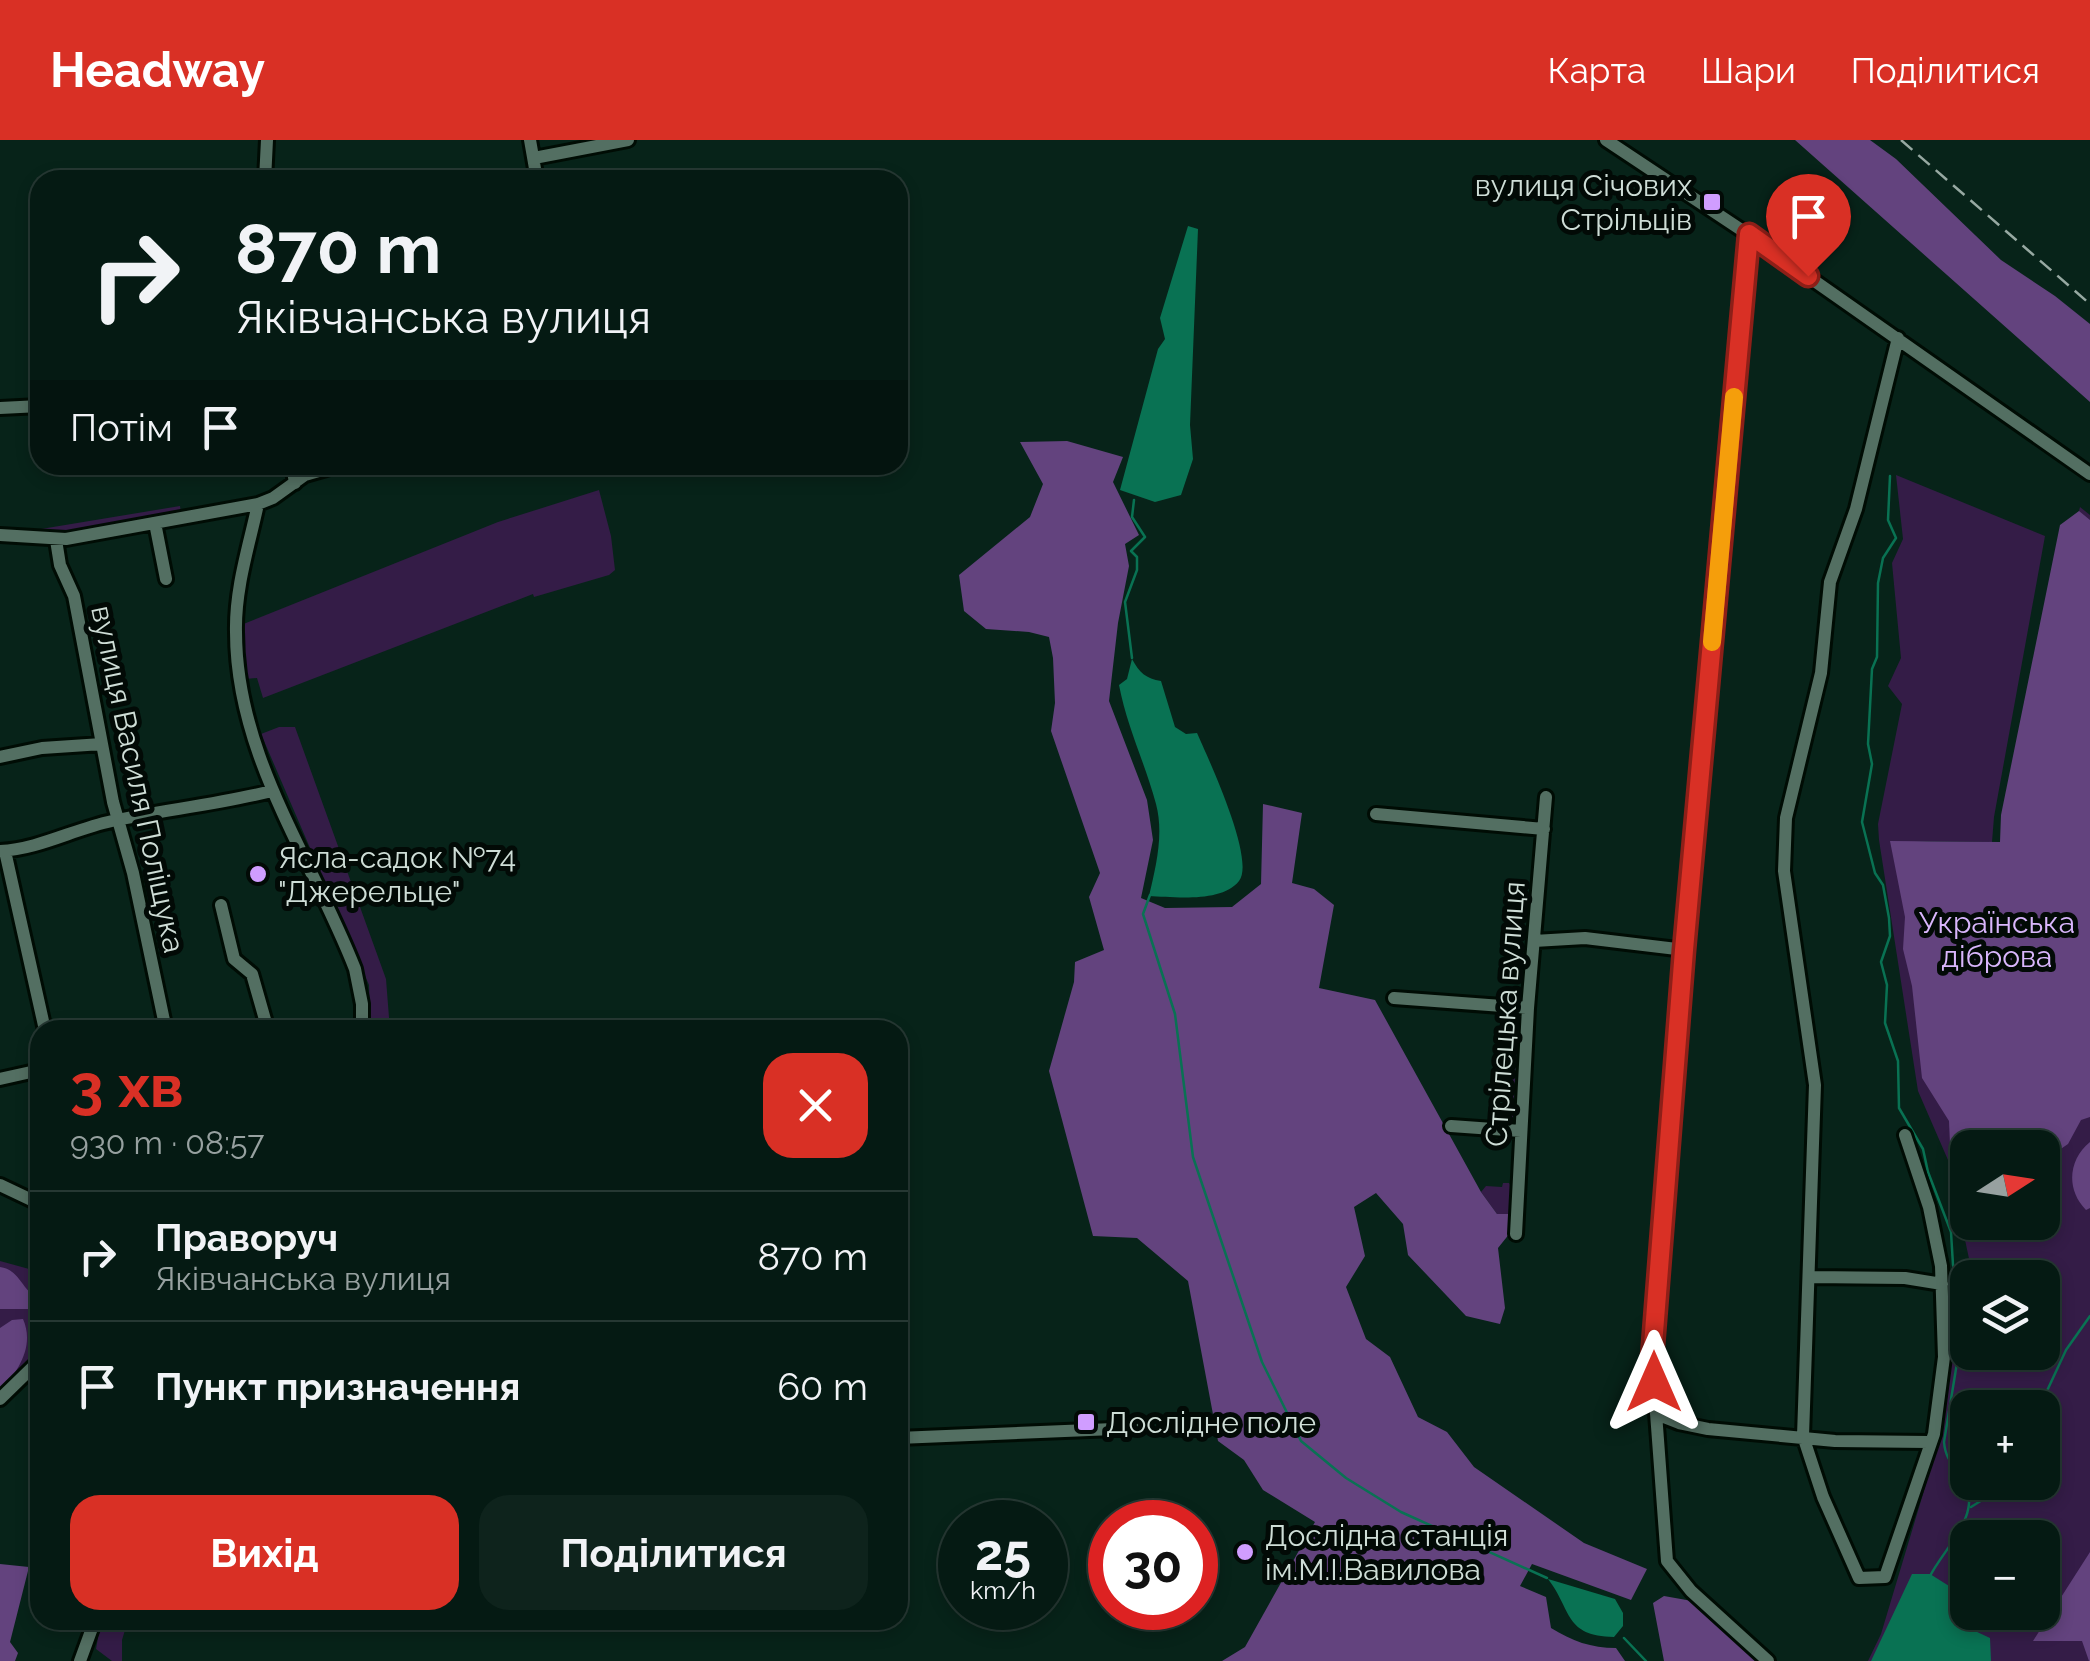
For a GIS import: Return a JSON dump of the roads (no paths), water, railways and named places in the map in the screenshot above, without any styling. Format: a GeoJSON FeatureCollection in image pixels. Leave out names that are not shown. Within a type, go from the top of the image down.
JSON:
{"type":"FeatureCollection","features":[{"type":"Feature","properties":{"kind":"street"},"geometry":{"type":"LineString","coordinates":[[265,170],[267,140]]}},
{"type":"Feature","properties":{"kind":"street"},"geometry":{"type":"LineString","coordinates":[[530,140],[536,170]]}},
{"type":"Feature","properties":{"kind":"street"},"geometry":{"type":"LineString","coordinates":[[534,158],[628,140]]}},
{"type":"Feature","properties":{"kind":"street"},"geometry":{"type":"LineString","coordinates":[[1606,140],[1749,234],[2090,474]]}},
{"type":"Feature","properties":{"kind":"street"},"geometry":{"type":"LineString","coordinates":[[1749,234],[1684,950],[1652,1358],[1666,1561],[1691,1591],[1768,1661]]}},
{"type":"Feature","properties":{"kind":"street"},"geometry":{"type":"LineString","coordinates":[[1898,338],[1856,509],[1830,582],[1821,673],[1786,818],[1784,872],[1815,1086],[1802,1436],[1859,1578],[1885,1577],[1934,1434],[1944,1357],[1942,1284],[1929,1208],[1906,1135]]}},
{"type":"Feature","properties":{"kind":"street"},"geometry":{"type":"LineString","coordinates":[[0,408],[30,406]]}},
{"type":"Feature","properties":{"kind":"street"},"geometry":{"type":"LineString","coordinates":[[294,475],[295,483]]}},
{"type":"Feature","properties":{"kind":"street"},"geometry":{"type":"LineString","coordinates":[[0,536],[56,540],[258,504],[308,475]]}},
{"type":"Feature","properties":{"kind":"street"},"geometry":{"type":"LineString","coordinates":[[258,504],[238,593],[236,642],[244,702],[272,791],[355,970],[362,1020]]}},
{"type":"Feature","properties":{"kind":"street"},"geometry":{"type":"LineString","coordinates":[[155,522],[166,580]]}},
{"type":"Feature","properties":{"kind":"street","name":"вулиця Василя Поліщука"},"geometry":{"type":"LineString","coordinates":[[56,540],[60,565],[73,592],[118,820],[164,1020]]}},
{"type":"Feature","properties":{"kind":"street"},"geometry":{"type":"LineString","coordinates":[[0,756],[42,748],[102,744]]}},
{"type":"Feature","properties":{"kind":"street"},"geometry":{"type":"LineString","coordinates":[[43,1020],[2,851],[118,820],[272,791]]}},
{"type":"Feature","properties":{"kind":"street","name":"Стрілецька вулиця"},"geometry":{"type":"LineString","coordinates":[[1516,1234],[1528,1008],[1546,797]]}},
{"type":"Feature","properties":{"kind":"street"},"geometry":{"type":"LineString","coordinates":[[1376,814],[1544,829]]}},
{"type":"Feature","properties":{"kind":"street"},"geometry":{"type":"LineString","coordinates":[[222,906],[233,957],[252,974],[265,1020]]}},
{"type":"Feature","properties":{"kind":"street"},"geometry":{"type":"LineString","coordinates":[[1534,941],[1586,938],[1684,950]]}},
{"type":"Feature","properties":{"kind":"street"},"geometry":{"type":"LineString","coordinates":[[1394,998],[1528,1008]]}},
{"type":"Feature","properties":{"kind":"street"},"geometry":{"type":"LineString","coordinates":[[0,1079],[30,1072]]}},
{"type":"Feature","properties":{"kind":"street"},"geometry":{"type":"LineString","coordinates":[[1451,1126],[1521,1130]]}},
{"type":"Feature","properties":{"kind":"street"},"geometry":{"type":"LineString","coordinates":[[0,1185],[30,1199]]}},
{"type":"Feature","properties":{"kind":"street"},"geometry":{"type":"LineString","coordinates":[[1810,1276],[1905,1278],[1942,1284]]}},
{"type":"Feature","properties":{"kind":"street"},"geometry":{"type":"LineString","coordinates":[[0,1400],[30,1370]]}},
{"type":"Feature","properties":{"kind":"street"},"geometry":{"type":"LineString","coordinates":[[1656,1414],[1708,1428],[1834,1441],[1930,1442]]}},
{"type":"Feature","properties":{"kind":"street"},"geometry":{"type":"LineString","coordinates":[[908,1438],[1138,1428]]}},
{"type":"Feature","properties":{"kind":"street"},"geometry":{"type":"LineString","coordinates":[[91,1630],[82,1656],[96,1661]]}},
{"type":"Feature","properties":{"kind":"waterway"},"geometry":{"type":"LineString","coordinates":[[1890,476],[1888,520],[1896,538],[1883,558],[1878,583],[1877,657],[1872,669],[1868,744],[1872,764],[1862,822],[1875,873],[1883,885],[1889,918],[1890,936],[1881,962],[1887,985],[1885,1023],[1898,1061],[1899,1108],[1923,1149],[1951,1232],[1953,1265],[1966,1308],[1944,1442],[1947,1456],[1966,1483],[1968,1508],[1959,1532],[1930,1576]]}},
{"type":"Feature","properties":{"kind":"waterway"},"geometry":{"type":"LineString","coordinates":[[1132,658],[1125,602],[1137,570],[1137,557],[1131,551],[1145,537],[1132,517],[1134,500]]}},
{"type":"Feature","properties":{"kind":"waterway"},"geometry":{"type":"LineString","coordinates":[[1150,895],[1143,914],[1175,1014],[1193,1157],[1262,1362],[1301,1441],[1346,1478],[1401,1512],[1547,1578]]}},
{"type":"Feature","properties":{"kind":"waterway"},"geometry":{"type":"LineString","coordinates":[[2047,1390],[2066,1350],[2090,1316]]}},
{"type":"Feature","properties":{"kind":"waterway"},"geometry":{"type":"LineString","coordinates":[[1971,1507],[1982,1500]]}},
{"type":"Feature","properties":{"kind":"waterway"},"geometry":{"type":"LineString","coordinates":[[1624,1638],[1646,1661]]}},
{"type":"Feature","properties":{"kind":"railway"},"geometry":{"type":"LineString","coordinates":[[1901,140],[2090,304]]}},
{"type":"Feature","properties":{"kind":"place","name":"вулиця Січових Стрільців"},"geometry":{"type":"Point","coordinates":[1712,202]}},
{"type":"Feature","properties":{"kind":"place","name":"Ясла-садок №74 \"Джерельце\""},"geometry":{"type":"Point","coordinates":[258,874]}},
{"type":"Feature","properties":{"kind":"place","name":"Дослідне поле"},"geometry":{"type":"Point","coordinates":[1086,1422]}},
{"type":"Feature","properties":{"kind":"place","name":"Дослідна станція ім.М.І.Вавилова"},"geometry":{"type":"Point","coordinates":[1245,1552]}},
{"type":"Feature","properties":{"kind":"park label","name":"Українська діброва"},"geometry":{"type":"Point","coordinates":[1997,939]}}]}
